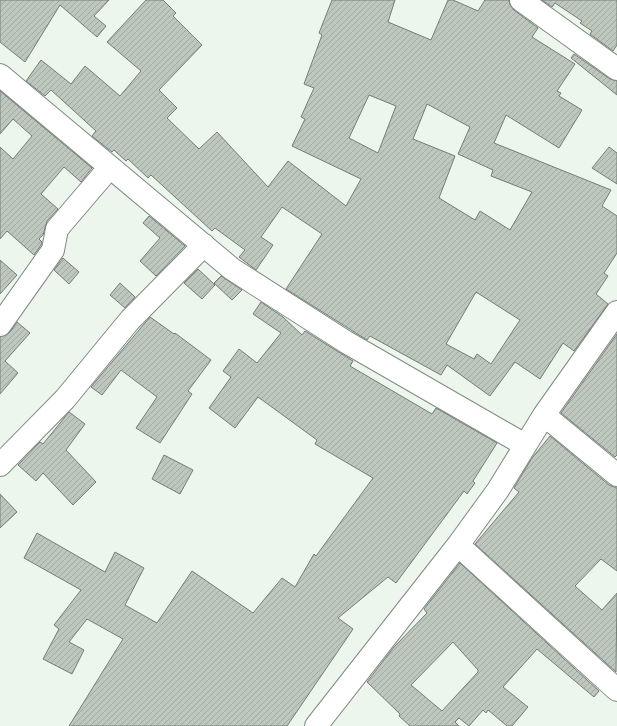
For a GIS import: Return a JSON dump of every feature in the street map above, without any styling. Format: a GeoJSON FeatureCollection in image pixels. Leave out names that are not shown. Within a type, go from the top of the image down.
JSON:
{"type":"FeatureCollection","features":[{"type":"Feature","properties":{"kind":"street"},"geometry":{"type":"LineString","coordinates":[[521,0],[617,68]]}},
{"type":"Feature","properties":{"kind":"street"},"geometry":{"type":"LineString","coordinates":[[0,75],[232,268],[346,342],[525,445]]}},
{"type":"Feature","properties":{"kind":"street"},"geometry":{"type":"LineString","coordinates":[[0,325],[53,250],[57,229],[110,167]]}},
{"type":"Feature","properties":{"kind":"street"},"geometry":{"type":"LineString","coordinates":[[0,465],[65,399],[130,320],[204,245]]}},
{"type":"Feature","properties":{"kind":"street"},"geometry":{"type":"LineString","coordinates":[[316,726],[458,545],[498,490],[544,415],[617,312]]}},
{"type":"Feature","properties":{"kind":"street"},"geometry":{"type":"LineString","coordinates":[[544,415],[617,475]]}},
{"type":"Feature","properties":{"kind":"street"},"geometry":{"type":"LineString","coordinates":[[458,545],[617,690]]}},
{"type":"Feature","properties":{"kind":"building"},"geometry":{"type":"Polygon","coordinates":[[[0,0],[109,0],[94,16],[106,26],[97,37],[60,5],[25,62],[0,42],[0,0]]]}},
{"type":"Feature","properties":{"kind":"building"},"geometry":{"type":"Polygon","coordinates":[[[146,0],[163,0],[176,13],[173,16],[202,45],[159,90],[177,108],[167,118],[199,149],[217,132],[268,187],[288,161],[346,206],[361,179],[292,146],[305,119],[301,117],[314,88],[304,84],[322,35],[319,33],[332,0],[395,0],[388,22],[431,40],[448,0],[453,0],[478,11],[485,0],[509,0],[510,5],[514,10],[538,28],[532,37],[575,64],[557,91],[561,93],[559,96],[582,110],[559,148],[506,115],[494,143],[611,190],[602,206],[617,216],[617,253],[604,273],[608,276],[596,294],[608,304],[574,351],[563,343],[540,379],[515,362],[490,396],[447,365],[441,375],[370,336],[367,340],[286,289],[322,234],[282,207],[261,237],[273,245],[256,270],[239,257],[245,250],[215,228],[212,231],[151,175],[148,178],[128,159],[126,161],[114,150],[112,152],[92,136],[96,131],[51,90],[45,96],[26,81],[41,60],[71,84],[85,66],[120,96],[141,71],[107,42],[146,0]],[[369,95],[349,138],[378,153],[396,106],[369,95]],[[427,104],[413,139],[455,156],[439,198],[475,220],[480,211],[510,230],[532,192],[491,176],[493,170],[458,154],[470,127],[427,104]],[[476,292],[446,344],[474,359],[477,354],[491,364],[520,320],[476,292]]]}},
{"type":"Feature","properties":{"kind":"building"},"geometry":{"type":"Polygon","coordinates":[[[542,0],[617,0],[617,45],[613,51],[590,34],[592,31],[580,23],[582,21],[555,3],[552,7],[542,0]]]}},
{"type":"Feature","properties":{"kind":"building"},"geometry":{"type":"Polygon","coordinates":[[[574,54],[610,79],[617,81],[617,95],[571,58],[574,54]]]}},
{"type":"Feature","properties":{"kind":"building"},"geometry":{"type":"Polygon","coordinates":[[[0,91],[92,168],[81,182],[64,167],[41,194],[58,209],[47,221],[43,235],[39,239],[42,242],[41,245],[34,255],[7,231],[0,239],[0,147],[13,159],[32,136],[13,119],[0,134],[0,91]]]}},
{"type":"Feature","properties":{"kind":"building"},"geometry":{"type":"Polygon","coordinates":[[[609,147],[617,153],[617,184],[592,168],[609,147]]]}},
{"type":"Feature","properties":{"kind":"building"},"geometry":{"type":"Polygon","coordinates":[[[149,216],[185,246],[156,276],[140,261],[160,238],[143,223],[149,216]]]}},
{"type":"Feature","properties":{"kind":"building"},"geometry":{"type":"Polygon","coordinates":[[[63,258],[79,272],[69,284],[54,270],[63,258]]]}},
{"type":"Feature","properties":{"kind":"building"},"geometry":{"type":"Polygon","coordinates":[[[0,260],[17,275],[0,294],[0,260]]]}},
{"type":"Feature","properties":{"kind":"building"},"geometry":{"type":"Polygon","coordinates":[[[198,269],[215,285],[202,299],[184,283],[198,269]]]}},
{"type":"Feature","properties":{"kind":"building"},"geometry":{"type":"Polygon","coordinates":[[[221,276],[242,290],[232,300],[214,283],[221,276]]]}},
{"type":"Feature","properties":{"kind":"building"},"geometry":{"type":"Polygon","coordinates":[[[120,283],[135,297],[125,308],[110,295],[120,283]]]}},
{"type":"Feature","properties":{"kind":"building"},"geometry":{"type":"Polygon","coordinates":[[[261,302],[283,317],[302,335],[305,331],[353,361],[350,366],[432,414],[436,408],[497,443],[473,481],[475,483],[467,494],[464,491],[396,583],[388,577],[338,618],[353,629],[287,726],[69,726],[123,639],[87,619],[69,642],[84,650],[72,674],[43,659],[59,629],[54,625],[81,590],[24,558],[37,533],[105,572],[115,552],[144,568],[125,605],[157,623],[192,571],[253,613],[282,578],[295,587],[314,554],[316,556],[373,478],[315,444],[317,440],[258,397],[235,428],[209,408],[231,377],[223,371],[239,349],[257,363],[281,333],[253,314],[261,302]]]}},
{"type":"Feature","properties":{"kind":"building"},"geometry":{"type":"Polygon","coordinates":[[[150,317],[174,334],[175,333],[211,360],[188,391],[192,394],[160,443],[136,428],[157,397],[121,370],[102,395],[91,387],[150,317]]]}},
{"type":"Feature","properties":{"kind":"building"},"geometry":{"type":"Polygon","coordinates":[[[17,322],[30,333],[5,361],[18,373],[0,394],[0,337],[10,332],[17,322]]]}},
{"type":"Feature","properties":{"kind":"building"},"geometry":{"type":"Polygon","coordinates":[[[617,334],[617,455],[615,457],[561,413],[617,334]]]}},
{"type":"Feature","properties":{"kind":"building"},"geometry":{"type":"Polygon","coordinates":[[[69,412],[85,424],[66,450],[96,482],[73,505],[43,473],[36,481],[18,465],[40,442],[43,444],[69,412]]]}},
{"type":"Feature","properties":{"kind":"building"},"geometry":{"type":"Polygon","coordinates":[[[550,436],[609,485],[617,488],[617,571],[601,559],[575,586],[602,610],[617,593],[616,672],[475,544],[519,492],[514,488],[532,458],[550,436]]]}},
{"type":"Feature","properties":{"kind":"building"},"geometry":{"type":"Polygon","coordinates":[[[164,455],[193,470],[180,494],[152,479],[164,455]]]}},
{"type":"Feature","properties":{"kind":"building"},"geometry":{"type":"Polygon","coordinates":[[[0,494],[17,512],[0,528],[0,494]]]}},
{"type":"Feature","properties":{"kind":"building"},"geometry":{"type":"Polygon","coordinates":[[[460,563],[599,691],[594,697],[537,649],[503,687],[528,707],[512,726],[507,726],[488,710],[486,713],[483,710],[469,726],[459,718],[455,722],[459,726],[410,726],[399,716],[400,714],[367,682],[394,647],[427,613],[424,609],[460,563]],[[453,642],[411,685],[442,711],[478,672],[478,670],[453,642]]]}}]}
